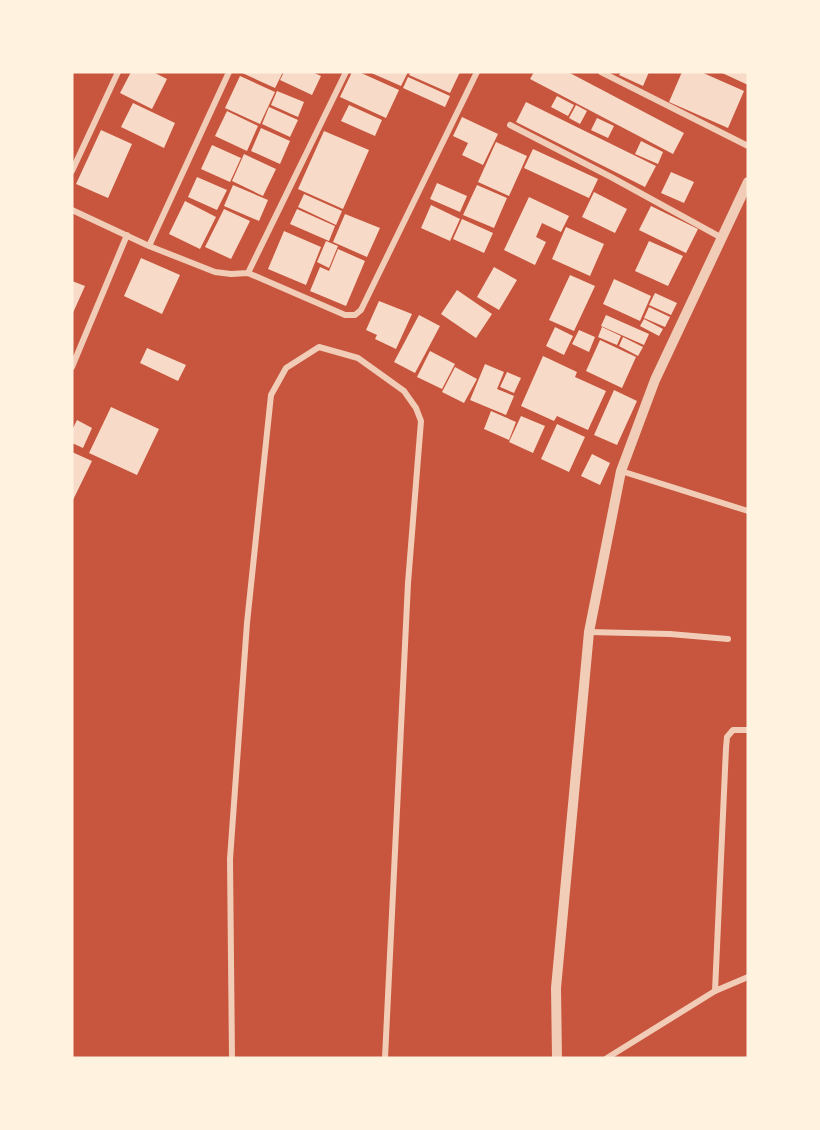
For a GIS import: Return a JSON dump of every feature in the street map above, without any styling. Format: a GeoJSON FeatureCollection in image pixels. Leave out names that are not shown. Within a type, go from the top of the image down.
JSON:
{"type":"FeatureCollection","features":[{"type":"Feature","properties":{"kind":"street"},"geometry":{"type":"LineString","coordinates":[[72,171],[118,72]]}},
{"type":"Feature","properties":{"kind":"street"},"geometry":{"type":"LineString","coordinates":[[149,246],[229,72]]}},
{"type":"Feature","properties":{"kind":"street"},"geometry":{"type":"LineString","coordinates":[[248,273],[346,72]]}},
{"type":"Feature","properties":{"kind":"street"},"geometry":{"type":"LineString","coordinates":[[72,210],[149,246],[215,272],[248,273],[345,315],[355,315],[361,310],[477,72]]}},
{"type":"Feature","properties":{"kind":"street"},"geometry":{"type":"LineString","coordinates":[[601,72],[748,146]]}},
{"type":"Feature","properties":{"kind":"street"},"geometry":{"type":"LineString","coordinates":[[510,125],[722,238]]}},
{"type":"Feature","properties":{"kind":"street"},"geometry":{"type":"LineString","coordinates":[[557,1058],[556,988],[589,632],[621,471],[655,380],[748,182]]}},
{"type":"Feature","properties":{"kind":"street"},"geometry":{"type":"LineString","coordinates":[[72,367],[127,235]]}},
{"type":"Feature","properties":{"kind":"street"},"geometry":{"type":"LineString","coordinates":[[232,1058],[230,859],[247,623],[271,395],[286,368],[319,347],[358,358],[404,391],[416,408],[421,421],[408,583],[385,1058]]}},
{"type":"Feature","properties":{"kind":"street"},"geometry":{"type":"LineString","coordinates":[[621,471],[748,511]]}},
{"type":"Feature","properties":{"kind":"street"},"geometry":{"type":"LineString","coordinates":[[589,632],[670,634],[728,639]]}},
{"type":"Feature","properties":{"kind":"street"},"geometry":{"type":"LineString","coordinates":[[715,991],[727,736],[733,730],[748,730]]}},
{"type":"Feature","properties":{"kind":"street"},"geometry":{"type":"LineString","coordinates":[[607,1058],[715,991],[748,977]]}},
{"type":"Feature","properties":{"kind":"building"},"geometry":{"type":"Polygon","coordinates":[[[131,72],[153,72],[167,79],[152,109],[120,93],[131,72]]]}},
{"type":"Feature","properties":{"kind":"building"},"geometry":{"type":"Polygon","coordinates":[[[240,72],[283,72],[275,88],[240,72]]]}},
{"type":"Feature","properties":{"kind":"building"},"geometry":{"type":"Polygon","coordinates":[[[284,72],[312,72],[321,76],[312,95],[280,80],[284,72]]]}},
{"type":"Feature","properties":{"kind":"building"},"geometry":{"type":"Polygon","coordinates":[[[352,72],[359,72],[399,90],[386,118],[340,97],[352,72]]]}},
{"type":"Feature","properties":{"kind":"building"},"geometry":{"type":"Polygon","coordinates":[[[369,72],[408,72],[401,86],[369,72]]]}},
{"type":"Feature","properties":{"kind":"building"},"geometry":{"type":"Polygon","coordinates":[[[411,72],[460,72],[450,93],[409,75],[411,72]]]}},
{"type":"Feature","properties":{"kind":"building"},"geometry":{"type":"Polygon","coordinates":[[[534,72],[568,72],[684,133],[673,154],[530,79],[534,72]]]}},
{"type":"Feature","properties":{"kind":"building"},"geometry":{"type":"Polygon","coordinates":[[[621,72],[649,72],[643,86],[619,75],[621,72]]]}},
{"type":"Feature","properties":{"kind":"building"},"geometry":{"type":"Polygon","coordinates":[[[682,72],[701,72],[744,91],[728,128],[669,102],[682,72]]]}},
{"type":"Feature","properties":{"kind":"building"},"geometry":{"type":"Polygon","coordinates":[[[720,72],[748,72],[748,85],[720,72]]]}},
{"type":"Feature","properties":{"kind":"building"},"geometry":{"type":"Polygon","coordinates":[[[240,76],[275,92],[260,124],[225,108],[240,76]]]}},
{"type":"Feature","properties":{"kind":"building"},"geometry":{"type":"Polygon","coordinates":[[[408,77],[450,96],[445,107],[403,88],[408,77]]]}},
{"type":"Feature","properties":{"kind":"building"},"geometry":{"type":"Polygon","coordinates":[[[277,91],[304,102],[298,117],[271,105],[277,91]]]}},
{"type":"Feature","properties":{"kind":"building"},"geometry":{"type":"Polygon","coordinates":[[[557,96],[574,105],[568,116],[551,107],[557,96]]]}},
{"type":"Feature","properties":{"kind":"building"},"geometry":{"type":"Polygon","coordinates":[[[526,102],[656,166],[645,187],[516,122],[526,102]]]}},
{"type":"Feature","properties":{"kind":"building"},"geometry":{"type":"Polygon","coordinates":[[[133,103],[175,123],[164,148],[121,127],[133,103]]]}},
{"type":"Feature","properties":{"kind":"building"},"geometry":{"type":"Polygon","coordinates":[[[349,105],[382,120],[375,136],[341,121],[349,105]]]}},
{"type":"Feature","properties":{"kind":"building"},"geometry":{"type":"Polygon","coordinates":[[[576,105],[587,111],[580,124],[569,118],[576,105]]]}},
{"type":"Feature","properties":{"kind":"building"},"geometry":{"type":"Polygon","coordinates":[[[269,107],[298,120],[290,137],[262,124],[269,107]]]}},
{"type":"Feature","properties":{"kind":"building"},"geometry":{"type":"Polygon","coordinates":[[[227,111],[258,126],[247,151],[215,136],[227,111]]]}},
{"type":"Feature","properties":{"kind":"building"},"geometry":{"type":"Polygon","coordinates":[[[462,117],[498,134],[483,165],[462,155],[468,143],[453,136],[462,117]]]}},
{"type":"Feature","properties":{"kind":"building"},"geometry":{"type":"Polygon","coordinates":[[[597,118],[614,126],[608,138],[591,130],[597,118]]]}},
{"type":"Feature","properties":{"kind":"building"},"geometry":{"type":"Polygon","coordinates":[[[261,128],[290,141],[280,164],[251,151],[261,128]]]}},
{"type":"Feature","properties":{"kind":"building"},"geometry":{"type":"Polygon","coordinates":[[[101,130],[132,144],[108,198],[76,184],[101,130]]]}},
{"type":"Feature","properties":{"kind":"building"},"geometry":{"type":"Polygon","coordinates":[[[324,131],[369,150],[343,209],[298,189],[324,131]]]}},
{"type":"Feature","properties":{"kind":"building"},"geometry":{"type":"Polygon","coordinates":[[[641,141],[663,152],[658,164],[635,154],[641,141]]]}},
{"type":"Feature","properties":{"kind":"building"},"geometry":{"type":"Polygon","coordinates":[[[496,142],[527,156],[509,196],[478,182],[496,142]]]}},
{"type":"Feature","properties":{"kind":"building"},"geometry":{"type":"Polygon","coordinates":[[[212,145],[241,158],[230,182],[201,169],[212,145]]]}},
{"type":"Feature","properties":{"kind":"building"},"geometry":{"type":"Polygon","coordinates":[[[533,149],[598,179],[589,198],[524,168],[533,149]]]}},
{"type":"Feature","properties":{"kind":"building"},"geometry":{"type":"Polygon","coordinates":[[[244,154],[276,169],[263,196],[232,181],[244,154]]]}},
{"type":"Feature","properties":{"kind":"building"},"geometry":{"type":"Polygon","coordinates":[[[671,172],[694,182],[684,203],[661,193],[671,172]]]}},
{"type":"Feature","properties":{"kind":"building"},"geometry":{"type":"Polygon","coordinates":[[[197,177],[227,190],[217,210],[188,197],[197,177]]]}},
{"type":"Feature","properties":{"kind":"building"},"geometry":{"type":"Polygon","coordinates":[[[437,183],[467,196],[460,212],[430,199],[437,183]]]}},
{"type":"Feature","properties":{"kind":"building"},"geometry":{"type":"Polygon","coordinates":[[[233,185],[268,200],[259,221],[224,206],[233,185]]]}},
{"type":"Feature","properties":{"kind":"building"},"geometry":{"type":"Polygon","coordinates":[[[477,185],[507,198],[494,228],[463,215],[477,185]]]}},
{"type":"Feature","properties":{"kind":"building"},"geometry":{"type":"Polygon","coordinates":[[[594,192],[627,209],[615,233],[582,217],[594,192]]]}},
{"type":"Feature","properties":{"kind":"building"},"geometry":{"type":"Polygon","coordinates":[[[304,194],[342,211],[336,225],[298,207],[304,194]]]}},
{"type":"Feature","properties":{"kind":"building"},"geometry":{"type":"Polygon","coordinates":[[[529,197],[569,216],[561,232],[542,223],[536,237],[546,242],[535,265],[504,250],[529,197]]]}},
{"type":"Feature","properties":{"kind":"building"},"geometry":{"type":"Polygon","coordinates":[[[185,201],[216,217],[200,249],[169,234],[185,201]]]}},
{"type":"Feature","properties":{"kind":"building"},"geometry":{"type":"Polygon","coordinates":[[[431,205],[460,219],[450,241],[421,228],[431,205]]]}},
{"type":"Feature","properties":{"kind":"building"},"geometry":{"type":"Polygon","coordinates":[[[651,206],[698,229],[686,253],[639,230],[651,206]]]}},
{"type":"Feature","properties":{"kind":"building"},"geometry":{"type":"Polygon","coordinates":[[[224,209],[250,221],[231,259],[205,247],[224,209]]]}},
{"type":"Feature","properties":{"kind":"building"},"geometry":{"type":"Polygon","coordinates":[[[297,209],[335,226],[329,241],[290,224],[297,209]]]}},
{"type":"Feature","properties":{"kind":"building"},"geometry":{"type":"Polygon","coordinates":[[[345,214],[380,228],[367,257],[333,242],[345,214]]]}},
{"type":"Feature","properties":{"kind":"building"},"geometry":{"type":"Polygon","coordinates":[[[462,219],[493,233],[484,253],[453,239],[462,219]]]}},
{"type":"Feature","properties":{"kind":"building"},"geometry":{"type":"Polygon","coordinates":[[[566,227],[604,244],[590,276],[552,259],[566,227]]]}},
{"type":"Feature","properties":{"kind":"building"},"geometry":{"type":"Polygon","coordinates":[[[284,231],[321,247],[306,285],[268,269],[284,231]]]}},
{"type":"Feature","properties":{"kind":"building"},"geometry":{"type":"Polygon","coordinates":[[[326,241],[338,246],[329,268],[317,262],[326,241]]]}},
{"type":"Feature","properties":{"kind":"building"},"geometry":{"type":"Polygon","coordinates":[[[649,241],[683,256],[668,286],[635,271],[649,241]]]}},
{"type":"Feature","properties":{"kind":"building"},"geometry":{"type":"Polygon","coordinates":[[[338,249],[365,261],[346,306],[310,291],[320,267],[329,271],[338,249]]]}},
{"type":"Feature","properties":{"kind":"building"},"geometry":{"type":"Polygon","coordinates":[[[141,258],[180,275],[162,314],[124,296],[141,258]]]}},
{"type":"Feature","properties":{"kind":"building"},"geometry":{"type":"Polygon","coordinates":[[[494,267],[517,280],[499,310],[477,297],[494,267]]]}},
{"type":"Feature","properties":{"kind":"building"},"geometry":{"type":"Polygon","coordinates":[[[570,275],[595,286],[574,331],[549,320],[570,275]]]}},
{"type":"Feature","properties":{"kind":"building"},"geometry":{"type":"Polygon","coordinates":[[[614,279],[651,296],[640,321],[603,304],[614,279]]]}},
{"type":"Feature","properties":{"kind":"building"},"geometry":{"type":"Polygon","coordinates":[[[72,281],[85,286],[72,315],[72,281]]]}},
{"type":"Feature","properties":{"kind":"building"},"geometry":{"type":"Polygon","coordinates":[[[457,290],[492,314],[476,338],[441,314],[457,290]]]}},
{"type":"Feature","properties":{"kind":"building"},"geometry":{"type":"Polygon","coordinates":[[[655,293],[677,303],[671,315],[649,305],[655,293]]]}},
{"type":"Feature","properties":{"kind":"building"},"geometry":{"type":"Polygon","coordinates":[[[379,301],[412,314],[396,349],[375,339],[377,335],[366,330],[379,301]]]}},
{"type":"Feature","properties":{"kind":"building"},"geometry":{"type":"Polygon","coordinates":[[[649,307],[670,317],[665,327],[644,318],[649,307]]]}},
{"type":"Feature","properties":{"kind":"building"},"geometry":{"type":"Polygon","coordinates":[[[419,315],[440,326],[415,373],[394,362],[419,315]]]}},
{"type":"Feature","properties":{"kind":"building"},"geometry":{"type":"Polygon","coordinates":[[[606,315],[649,334],[644,345],[601,326],[606,315]]]}},
{"type":"Feature","properties":{"kind":"building"},"geometry":{"type":"Polygon","coordinates":[[[644,319],[663,329],[659,336],[640,326],[644,319]]]}},
{"type":"Feature","properties":{"kind":"building"},"geometry":{"type":"Polygon","coordinates":[[[555,327],[573,336],[564,355],[546,346],[555,327]]]}},
{"type":"Feature","properties":{"kind":"building"},"geometry":{"type":"Polygon","coordinates":[[[602,327],[621,336],[617,345],[598,337],[602,327]]]}},
{"type":"Feature","properties":{"kind":"building"},"geometry":{"type":"Polygon","coordinates":[[[579,330],[595,337],[589,352],[572,344],[579,330]]]}},
{"type":"Feature","properties":{"kind":"building"},"geometry":{"type":"Polygon","coordinates":[[[623,337],[643,347],[638,356],[619,346],[623,337]]]}},
{"type":"Feature","properties":{"kind":"building"},"geometry":{"type":"Polygon","coordinates":[[[600,340],[636,357],[622,388],[586,371],[600,340]]]}},
{"type":"Feature","properties":{"kind":"building"},"geometry":{"type":"Polygon","coordinates":[[[147,348],[186,365],[178,381],[140,363],[147,348]]]}},
{"type":"Feature","properties":{"kind":"building"},"geometry":{"type":"Polygon","coordinates":[[[430,351],[455,364],[442,389],[417,377],[430,351]]]}},
{"type":"Feature","properties":{"kind":"building"},"geometry":{"type":"Polygon","coordinates":[[[543,356],[577,372],[575,377],[606,391],[588,430],[557,416],[554,421],[521,406],[543,356]]]}},
{"type":"Feature","properties":{"kind":"building"},"geometry":{"type":"Polygon","coordinates":[[[485,364],[504,372],[497,389],[514,396],[506,415],[470,400],[485,364]]]}},
{"type":"Feature","properties":{"kind":"building"},"geometry":{"type":"Polygon","coordinates":[[[455,367],[477,379],[464,403],[442,392],[455,367]]]}},
{"type":"Feature","properties":{"kind":"building"},"geometry":{"type":"Polygon","coordinates":[[[507,372],[521,378],[514,393],[500,387],[507,372]]]}},
{"type":"Feature","properties":{"kind":"building"},"geometry":{"type":"Polygon","coordinates":[[[614,390],[637,401],[617,445],[594,435],[614,390]]]}},
{"type":"Feature","properties":{"kind":"building"},"geometry":{"type":"Polygon","coordinates":[[[111,407],[159,429],[137,475],[89,453],[111,407]]]}},
{"type":"Feature","properties":{"kind":"building"},"geometry":{"type":"Polygon","coordinates":[[[491,411],[516,422],[509,440],[484,429],[491,411]]]}},
{"type":"Feature","properties":{"kind":"building"},"geometry":{"type":"Polygon","coordinates":[[[521,416],[545,426],[533,453],[509,442],[521,416]]]}},
{"type":"Feature","properties":{"kind":"building"},"geometry":{"type":"Polygon","coordinates":[[[77,420],[92,428],[83,448],[72,443],[72,430],[77,420]]]}},
{"type":"Feature","properties":{"kind":"building"},"geometry":{"type":"Polygon","coordinates":[[[557,424],[585,437],[569,472],[541,459],[557,424]]]}},
{"type":"Feature","properties":{"kind":"building"},"geometry":{"type":"Polygon","coordinates":[[[72,452],[92,461],[72,502],[72,452]]]}},
{"type":"Feature","properties":{"kind":"building"},"geometry":{"type":"Polygon","coordinates":[[[592,454],[610,463],[600,485],[581,476],[592,454]]]}}]}
